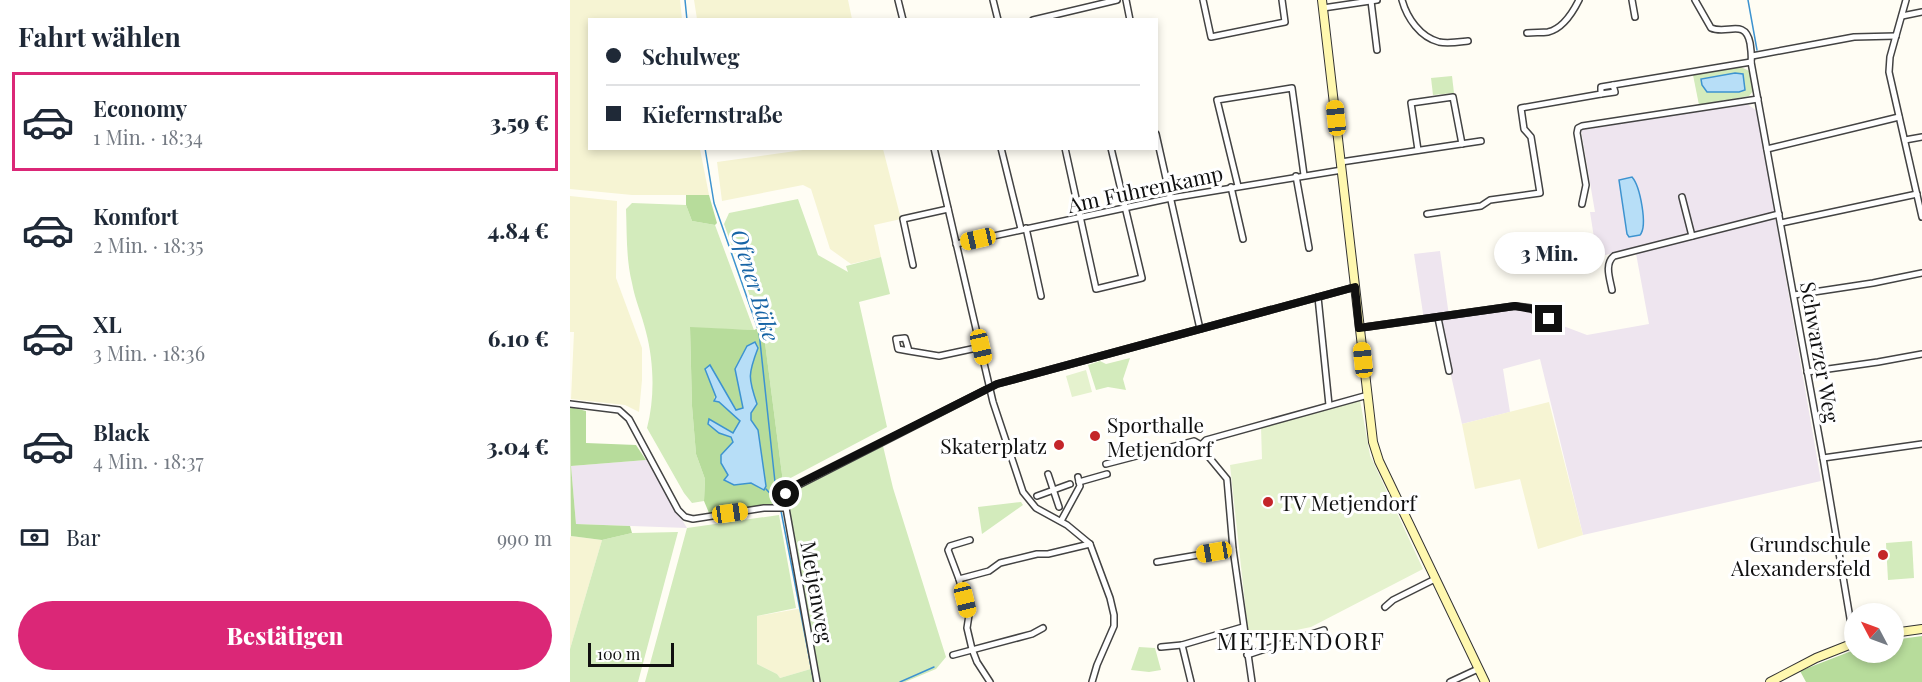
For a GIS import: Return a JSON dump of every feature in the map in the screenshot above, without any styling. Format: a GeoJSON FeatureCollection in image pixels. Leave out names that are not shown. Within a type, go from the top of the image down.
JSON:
{"type":"FeatureCollection","features":[{"type":"Feature","properties":{"kind":"street"},"geometry":{"type":"LineString","coordinates":[[898,0],[902,18]]}},
{"type":"Feature","properties":{"kind":"street"},"geometry":{"type":"LineString","coordinates":[[993,0],[998,18]]}},
{"type":"Feature","properties":{"kind":"street"},"geometry":{"type":"LineString","coordinates":[[1039,18],[1117,0]]}},
{"type":"Feature","properties":{"kind":"street"},"geometry":{"type":"LineString","coordinates":[[1126,0],[1130,18]]}},
{"type":"Feature","properties":{"kind":"street"},"geometry":{"type":"LineString","coordinates":[[1203,0],[1211,37],[1285,22],[1282,0]]}},
{"type":"Feature","properties":{"kind":"street"},"geometry":{"type":"LineString","coordinates":[[1377,0],[1323,4],[1372,435],[1379,461],[1485,682]]}},
{"type":"Feature","properties":{"kind":"street"},"geometry":{"type":"LineString","coordinates":[[1402,0],[1410,18],[1428,37],[1439,42],[1468,41]]}},
{"type":"Feature","properties":{"kind":"street"},"geometry":{"type":"LineString","coordinates":[[1527,33],[1549,32],[1557,27],[1575,9],[1579,0]]}},
{"type":"Feature","properties":{"kind":"street"},"geometry":{"type":"LineString","coordinates":[[1632,0],[1635,17]]}},
{"type":"Feature","properties":{"kind":"street","name":"Schwarzer Weg"},"geometry":{"type":"LineString","coordinates":[[1695,0],[1711,28],[1719,31],[1738,28],[1748,36],[1849,603]]}},
{"type":"Feature","properties":{"kind":"street"},"geometry":{"type":"LineString","coordinates":[[1906,0],[1890,57],[1889,72],[1922,217]]}},
{"type":"Feature","properties":{"kind":"street"},"geometry":{"type":"LineString","coordinates":[[1371,1],[1377,50]]}},
{"type":"Feature","properties":{"kind":"street"},"geometry":{"type":"LineString","coordinates":[[1902,16],[1922,12]]}},
{"type":"Feature","properties":{"kind":"street"},"geometry":{"type":"LineString","coordinates":[[1426,214],[1481,206],[1490,200],[1540,193],[1531,137],[1524,129],[1521,108],[1615,92],[1613,85],[1854,37],[1896,36]]}},
{"type":"Feature","properties":{"kind":"street"},"geometry":{"type":"LineString","coordinates":[[1238,186],[1217,100],[1292,88],[1304,175]]}},
{"type":"Feature","properties":{"kind":"street"},"geometry":{"type":"LineString","coordinates":[[1418,150],[1411,103],[1421,101],[1453,97],[1462,144]]}},
{"type":"Feature","properties":{"kind":"street"},"geometry":{"type":"LineString","coordinates":[[1582,204],[1586,184],[1578,128],[1758,99]]}},
{"type":"Feature","properties":{"kind":"street"},"geometry":{"type":"LineString","coordinates":[[1767,149],[1899,117]]}},
{"type":"Feature","properties":{"kind":"street"},"geometry":{"type":"LineString","coordinates":[[1905,140],[1922,137]]}},
{"type":"Feature","properties":{"kind":"street","name":"Am Fuhrenkamp"},"geometry":{"type":"LineString","coordinates":[[956,244],[1124,207],[1304,175],[1418,150],[1481,141]]}},
{"type":"Feature","properties":{"kind":"street"},"geometry":{"type":"LineString","coordinates":[[1158,143],[1200,329]]}},
{"type":"Feature","properties":{"kind":"street"},"geometry":{"type":"LineString","coordinates":[[934,150],[993,402],[1023,492],[1036,508],[1061,521],[1090,544],[1110,598],[1115,621],[1092,682]]}},
{"type":"Feature","properties":{"kind":"street"},"geometry":{"type":"LineString","coordinates":[[1002,150],[1041,296]]}},
{"type":"Feature","properties":{"kind":"street"},"geometry":{"type":"LineString","coordinates":[[1065,150],[1096,289],[1142,278],[1111,150]]}},
{"type":"Feature","properties":{"kind":"street"},"geometry":{"type":"LineString","coordinates":[[1296,176],[1309,248]]}},
{"type":"Feature","properties":{"kind":"street"},"geometry":{"type":"LineString","coordinates":[[1231,187],[1243,239]]}},
{"type":"Feature","properties":{"kind":"street"},"geometry":{"type":"LineString","coordinates":[[1781,223],[1917,194]]}},
{"type":"Feature","properties":{"kind":"street"},"geometry":{"type":"LineString","coordinates":[[1682,196],[1692,236]]}},
{"type":"Feature","properties":{"kind":"street"},"geometry":{"type":"LineString","coordinates":[[913,265],[903,219],[948,209]]}},
{"type":"Feature","properties":{"kind":"street"},"geometry":{"type":"LineString","coordinates":[[1612,290],[1608,265],[1614,256],[1779,214]]}},
{"type":"Feature","properties":{"kind":"street"},"geometry":{"type":"LineString","coordinates":[[1794,295],[1922,273]]}},
{"type":"Feature","properties":{"kind":"street"},"geometry":{"type":"LineString","coordinates":[[570,404],[619,410],[629,419],[678,510],[685,517],[693,519],[764,508],[786,508],[787,490],[991,387],[1049,369],[1355,287]]}},
{"type":"Feature","properties":{"kind":"street"},"geometry":{"type":"LineString","coordinates":[[1318,297],[1329,405]]}},
{"type":"Feature","properties":{"kind":"street"},"geometry":{"type":"LineString","coordinates":[[1359,328],[1515,306],[1532,309],[1549,319]]}},
{"type":"Feature","properties":{"kind":"street"},"geometry":{"type":"LineString","coordinates":[[1438,318],[1449,371]]}},
{"type":"Feature","properties":{"kind":"street"},"geometry":{"type":"LineString","coordinates":[[909,351],[939,356],[981,347]]}},
{"type":"Feature","properties":{"kind":"street"},"geometry":{"type":"LineString","coordinates":[[1808,372],[1922,354]]}},
{"type":"Feature","properties":{"kind":"street"},"geometry":{"type":"LineString","coordinates":[[1202,445],[1206,440],[1368,395]]}},
{"type":"Feature","properties":{"kind":"street"},"geometry":{"type":"LineString","coordinates":[[1106,464],[1194,441],[1202,445],[1203,450],[1227,479],[1233,549],[1252,682]]}},
{"type":"Feature","properties":{"kind":"street"},"geometry":{"type":"LineString","coordinates":[[1823,458],[1922,444]]}},
{"type":"Feature","properties":{"kind":"street"},"geometry":{"type":"LineString","coordinates":[[1048,474],[1059,507]]}},
{"type":"Feature","properties":{"kind":"street"},"geometry":{"type":"LineString","coordinates":[[1061,521],[1080,486],[1078,479],[1107,474]]}},
{"type":"Feature","properties":{"kind":"street"},"geometry":{"type":"LineString","coordinates":[[1037,496],[1070,484]]}},
{"type":"Feature","properties":{"kind":"street","name":"Metjenweg"},"geometry":{"type":"LineString","coordinates":[[786,508],[817,682]]}},
{"type":"Feature","properties":{"kind":"street"},"geometry":{"type":"LineString","coordinates":[[970,540],[950,546],[948,550],[969,615],[967,628],[972,649],[977,662],[990,682]]}},
{"type":"Feature","properties":{"kind":"street"},"geometry":{"type":"LineString","coordinates":[[959,579],[988,571],[1000,563],[1090,544]]}},
{"type":"Feature","properties":{"kind":"street"},"geometry":{"type":"LineString","coordinates":[[1157,562],[1233,549]]}},
{"type":"Feature","properties":{"kind":"street"},"geometry":{"type":"LineString","coordinates":[[1384,607],[1393,600],[1436,579]]}},
{"type":"Feature","properties":{"kind":"street"},"geometry":{"type":"LineString","coordinates":[[1161,647],[1182,645],[1243,627]]}},
{"type":"Feature","properties":{"kind":"street"},"geometry":{"type":"LineString","coordinates":[[953,655],[1032,634],[1043,628]]}},
{"type":"Feature","properties":{"kind":"street"},"geometry":{"type":"LineString","coordinates":[[1247,655],[1324,630]]}},
{"type":"Feature","properties":{"kind":"street"},"geometry":{"type":"LineString","coordinates":[[1904,632],[1922,630]]}},
{"type":"Feature","properties":{"kind":"street"},"geometry":{"type":"LineString","coordinates":[[1182,645],[1191,682]]}},
{"type":"Feature","properties":{"kind":"street"},"geometry":{"type":"LineString","coordinates":[[1770,682],[1816,658],[1844,647]]}},
{"type":"Feature","properties":{"kind":"street"},"geometry":{"type":"LineString","coordinates":[[1450,682],[1478,669]]}},
{"type":"Feature","properties":{"kind":"shaded area"},"geometry":{"type":"Polygon","coordinates":[[[570,0],[680,0],[682,18],[588,18],[588,150],[700,150],[709,195],[632,195],[570,189],[570,0]]]}},
{"type":"Feature","properties":{"kind":"shaded area"},"geometry":{"type":"Polygon","coordinates":[[[694,0],[848,0],[852,18],[697,18],[694,0]]]}},
{"type":"Feature","properties":{"kind":"shaded area"},"geometry":{"type":"Polygon","coordinates":[[[1747,104],[1757,111],[1821,481],[1583,535],[1540,359],[1503,369],[1510,412],[1462,424],[1438,318],[1424,320],[1414,254],[1440,251],[1449,316],[1531,308],[1550,321],[1587,335],[1649,324],[1635,248],[1597,257],[1590,212],[1595,212],[1581,130],[1747,104]]]}},
{"type":"Feature","properties":{"kind":"shaded area"},"geometry":{"type":"Polygon","coordinates":[[[803,150],[883,150],[901,219],[874,225],[881,257],[851,264],[830,249],[811,189],[803,185],[722,201],[717,162],[803,150]]]}},
{"type":"Feature","properties":{"kind":"shaded area"},"geometry":{"type":"Polygon","coordinates":[[[570,196],[617,201],[616,278],[642,348],[639,412],[625,405],[571,399],[574,332],[570,332],[570,196]]]}},
{"type":"Feature","properties":{"kind":"shaded area"},"geometry":{"type":"Polygon","coordinates":[[[1549,402],[1583,535],[1538,549],[1520,479],[1475,489],[1462,424],[1549,402]]]}},
{"type":"Feature","properties":{"kind":"shaded area"},"geometry":{"type":"Polygon","coordinates":[[[646,460],[687,528],[576,524],[571,466],[646,460]]]}},
{"type":"Feature","properties":{"kind":"shaded area"},"geometry":{"type":"Polygon","coordinates":[[[571,536],[602,540],[570,649],[570,538],[571,536]]]}},
{"type":"Feature","properties":{"kind":"shaded area"},"geometry":{"type":"Polygon","coordinates":[[[803,608],[814,668],[780,678],[777,674],[757,664],[757,616],[803,608]]]}},
{"type":"Feature","properties":{"kind":"green space"},"geometry":{"type":"Polygon","coordinates":[[[1741,67],[1749,71],[1753,91],[1749,96],[1699,105],[1693,75],[1741,67]]]}},
{"type":"Feature","properties":{"kind":"green space"},"geometry":{"type":"Polygon","coordinates":[[[1452,76],[1454,93],[1433,95],[1431,78],[1452,76]]]}},
{"type":"Feature","properties":{"kind":"green space"},"geometry":{"type":"Polygon","coordinates":[[[686,195],[709,195],[717,223],[715,225],[692,221],[686,205],[686,195]]]}},
{"type":"Feature","properties":{"kind":"green space"},"geometry":{"type":"Polygon","coordinates":[[[798,199],[818,255],[848,272],[846,266],[881,257],[890,294],[859,302],[887,427],[783,482],[764,335],[724,224],[729,213],[798,199]]]}},
{"type":"Feature","properties":{"kind":"green space"},"geometry":{"type":"Polygon","coordinates":[[[632,203],[686,205],[692,221],[715,225],[754,330],[690,328],[692,406],[696,454],[705,479],[704,501],[692,503],[684,493],[647,428],[651,405],[652,368],[649,344],[633,289],[629,265],[626,209],[632,203]]]}},
{"type":"Feature","properties":{"kind":"green space"},"geometry":{"type":"Polygon","coordinates":[[[690,327],[754,330],[761,327],[764,335],[783,482],[776,504],[709,513],[704,501],[705,479],[696,454],[690,327]],[[758,348],[735,369],[743,408],[737,410],[718,382],[714,400],[740,421],[733,433],[709,419],[719,433],[731,437],[733,443],[721,463],[729,476],[724,480],[734,485],[751,483],[763,490],[766,486],[758,430],[751,420],[751,413],[757,404],[750,376],[758,348]]]}},
{"type":"Feature","properties":{"kind":"green space"},"geometry":{"type":"Polygon","coordinates":[[[1130,358],[1123,379],[1126,390],[1108,387],[1096,390],[1088,365],[1100,361],[1106,364],[1130,358]]]}},
{"type":"Feature","properties":{"kind":"green space"},"geometry":{"type":"Polygon","coordinates":[[[1086,370],[1092,392],[1072,397],[1066,376],[1086,370]]]}},
{"type":"Feature","properties":{"kind":"green space"},"geometry":{"type":"Polygon","coordinates":[[[1360,400],[1370,455],[1423,569],[1311,627],[1249,640],[1230,465],[1262,459],[1261,427],[1360,400]]]}},
{"type":"Feature","properties":{"kind":"green space"},"geometry":{"type":"Polygon","coordinates":[[[570,407],[586,411],[586,443],[636,445],[646,460],[571,466],[576,524],[630,526],[632,533],[602,540],[571,536],[570,407]]]}},
{"type":"Feature","properties":{"kind":"green space"},"geometry":{"type":"Polygon","coordinates":[[[883,446],[893,488],[946,657],[936,669],[905,682],[645,682],[687,528],[779,515],[796,608],[757,616],[757,664],[777,674],[780,678],[814,668],[786,508],[787,492],[883,446]]]}},
{"type":"Feature","properties":{"kind":"green space"},"geometry":{"type":"Polygon","coordinates":[[[1021,502],[1023,505],[982,534],[978,507],[1021,502]]]}},
{"type":"Feature","properties":{"kind":"green space"},"geometry":{"type":"Polygon","coordinates":[[[678,532],[638,682],[570,682],[570,649],[602,540],[632,533],[678,532]]]}},
{"type":"Feature","properties":{"kind":"green space"},"geometry":{"type":"Polygon","coordinates":[[[1912,541],[1914,578],[1888,580],[1886,543],[1912,541]]]}},
{"type":"Feature","properties":{"kind":"green space"},"geometry":{"type":"Polygon","coordinates":[[[1922,636],[1922,682],[1806,682],[1800,671],[1844,654],[1844,663],[1904,663],[1904,638],[1922,636]]]}},
{"type":"Feature","properties":{"kind":"green space"},"geometry":{"type":"Polygon","coordinates":[[[1139,647],[1155,648],[1161,670],[1149,672],[1131,670],[1139,647]]]}},
{"type":"Feature","properties":{"kind":"water"},"geometry":{"type":"Polygon","coordinates":[[[1735,73],[1743,74],[1745,90],[1707,92],[1702,85],[1701,79],[1735,73]]]}},
{"type":"Feature","properties":{"kind":"water"},"geometry":{"type":"Polygon","coordinates":[[[1632,177],[1640,197],[1643,223],[1640,235],[1629,237],[1619,180],[1632,177]]]}},
{"type":"Feature","properties":{"kind":"water"},"geometry":{"type":"Polygon","coordinates":[[[755,342],[758,348],[750,376],[757,404],[751,413],[751,420],[758,430],[766,486],[764,490],[751,483],[734,485],[724,480],[728,475],[721,463],[721,455],[733,442],[731,437],[719,433],[708,424],[709,419],[733,433],[740,421],[719,402],[714,401],[716,397],[705,369],[710,365],[736,410],[743,408],[735,369],[747,346],[755,342]]]}},
{"type":"Feature","properties":{"kind":"waterway","name":"Ofener Bäke"},"geometry":{"type":"LineString","coordinates":[[685,0],[687,18]]}},
{"type":"Feature","properties":{"kind":"waterway"},"geometry":{"type":"LineString","coordinates":[[1748,0],[1757,50]]}},
{"type":"Feature","properties":{"kind":"waterway","name":"Ofener Bäke"},"geometry":{"type":"LineString","coordinates":[[705,150],[714,203],[759,332],[779,503]]}},
{"type":"Feature","properties":{"kind":"waterway"},"geometry":{"type":"LineString","coordinates":[[766,489],[779,503]]}},
{"type":"Feature","properties":{"kind":"waterway"},"geometry":{"type":"LineString","coordinates":[[781,511],[814,682]]}},
{"type":"Feature","properties":{"kind":"waterway"},"geometry":{"type":"LineString","coordinates":[[900,682],[934,667]]}},
{"type":"Feature","properties":{"kind":"place","name":"Sporthalle Metjendorf"},"geometry":{"type":"Point","coordinates":[1095,436]}},
{"type":"Feature","properties":{"kind":"place","name":"Skaterplatz"},"geometry":{"type":"Point","coordinates":[1059,445]}},
{"type":"Feature","properties":{"kind":"place","name":"TV Metjendorf"},"geometry":{"type":"Point","coordinates":[1268,502]}},
{"type":"Feature","properties":{"kind":"place","name":"Grundschule Alexandersfeld"},"geometry":{"type":"Point","coordinates":[1883,555]}},
{"type":"Feature","properties":{"kind":"district","name":"METJENDORF"},"geometry":{"type":"Point","coordinates":[1301,640]}},
{"type":"Feature","properties":{"kind":"route"},"geometry":{"type":"LineString","coordinates":[[786,494],[787,490],[798,484],[997,384],[1355,287],[1359,328],[1515,306],[1532,309],[1549,319]]}}]}
